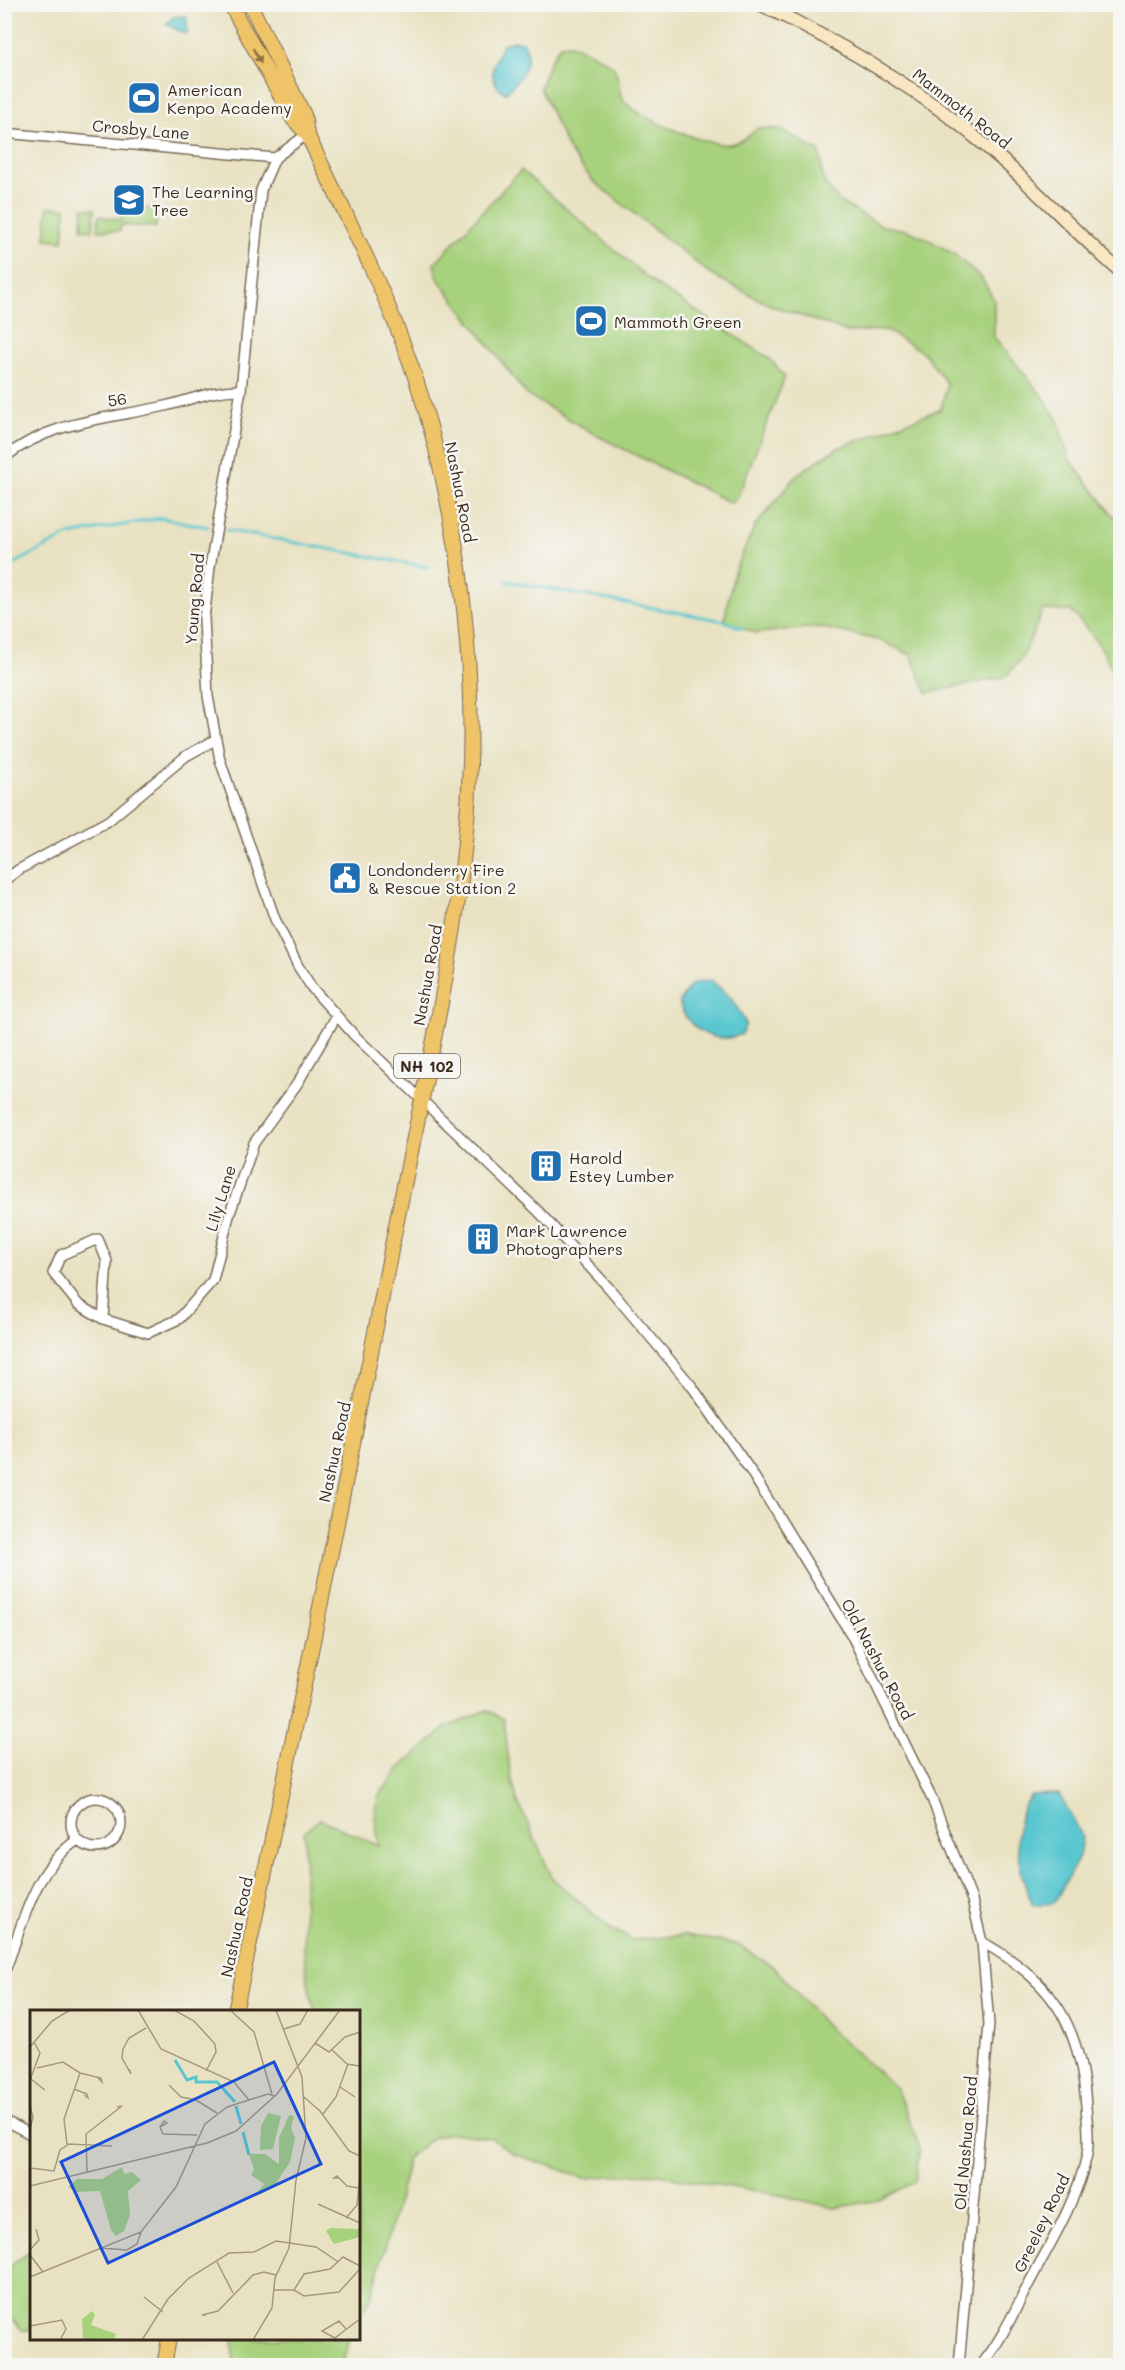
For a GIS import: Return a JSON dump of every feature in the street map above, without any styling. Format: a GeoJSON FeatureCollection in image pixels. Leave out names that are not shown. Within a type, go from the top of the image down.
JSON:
{"type":"FeatureCollection","features":[{"type":"Feature","properties":{"kind":"main road","name":"Nashua Road"},"geometry":{"type":"LineString","coordinates":[[230,4],[293,119],[307,134]]}},
{"type":"Feature","properties":{"kind":"main road","name":"Nashua Road"},"geometry":{"type":"LineString","coordinates":[[235,2010],[295,1730],[448,958],[467,812],[471,712],[459,568],[434,439],[416,379],[383,294],[307,134],[304,115],[250,4]]}},
{"type":"Feature","properties":{"kind":"main road","name":"Mammoth Road"},"geometry":{"type":"LineString","coordinates":[[760,4],[837,42],[894,77],[957,122],[1035,190],[1120,271]]}},
{"type":"Feature","properties":{"kind":"main road"},"geometry":{"type":"LineString","coordinates":[[164,2366],[169,2340]]}},
{"type":"Feature","properties":{"kind":"street","name":"Crosby Lane"},"geometry":{"type":"LineString","coordinates":[[4,133],[275,158]]}},
{"type":"Feature","properties":{"kind":"street","name":"Young Road"},"geometry":{"type":"LineString","coordinates":[[307,134],[275,158],[261,190],[242,390],[210,567],[204,619],[205,670],[215,740],[236,810],[279,927],[298,966],[336,1017],[421,1097]]}},
{"type":"Feature","properties":{"kind":"street","name":"56"},"geometry":{"type":"LineString","coordinates":[[4,458],[31,441],[78,422],[165,406],[214,391],[242,390]]}},
{"type":"Feature","properties":{"kind":"street"},"geometry":{"type":"LineString","coordinates":[[4,880],[108,821],[186,756],[215,740]]}},
{"type":"Feature","properties":{"kind":"street","name":"Lily Lane"},"geometry":{"type":"LineString","coordinates":[[103,1319],[107,1261],[98,1239],[61,1256],[53,1273],[78,1304],[103,1319],[148,1333],[179,1319],[213,1280],[229,1216],[254,1143],[297,1084],[336,1017]]}},
{"type":"Feature","properties":{"kind":"street","name":"Old Nashua Road"},"geometry":{"type":"LineString","coordinates":[[421,1097],[512,1184],[609,1288],[691,1385],[750,1470],[852,1636],[953,1847],[972,1900],[982,1942],[989,2037],[959,2366]]}},
{"type":"Feature","properties":{"kind":"street"},"geometry":{"type":"LineString","coordinates":[[99,1798],[109,1801],[117,1809],[121,1827],[112,1844],[93,1849],[77,1840],[70,1825],[72,1814],[78,1805],[88,1799],[99,1798]]}},
{"type":"Feature","properties":{"kind":"street"},"geometry":{"type":"LineString","coordinates":[[4,1974],[40,1877],[57,1854],[77,1840]]}},
{"type":"Feature","properties":{"kind":"street","name":"Greeley Road"},"geometry":{"type":"LineString","coordinates":[[980,2366],[1014,2311],[1060,2225],[1081,2178],[1089,2141],[1082,2063],[1070,2027],[1048,1994],[1027,1971],[982,1942]]}},
{"type":"Feature","properties":{"kind":"street"},"geometry":{"type":"LineString","coordinates":[[4,2120],[30,2134]]}},
{"type":"Feature","properties":{"kind":"green space"},"geometry":{"type":"Polygon","coordinates":[[[571,44],[598,56],[615,69],[620,93],[631,108],[674,130],[707,141],[730,144],[745,138],[758,128],[780,129],[820,152],[823,181],[840,202],[882,226],[907,230],[931,241],[954,254],[982,279],[994,300],[994,337],[1044,398],[1058,421],[1069,459],[1120,524],[1120,757],[1115,740],[1117,695],[1111,668],[1099,645],[1071,611],[1043,610],[1022,658],[1005,677],[927,693],[911,655],[882,641],[820,627],[756,633],[724,621],[734,572],[755,526],[799,473],[836,449],[941,409],[947,384],[924,353],[886,330],[848,332],[770,305],[712,275],[593,181],[569,151],[540,88],[550,61],[560,45],[571,44]]]}},
{"type":"Feature","properties":{"kind":"green space","name":"Mammoth Green"},"geometry":{"type":"Polygon","coordinates":[[[521,170],[656,285],[769,358],[785,377],[737,498],[731,503],[598,436],[527,395],[438,279],[434,264],[521,170]]]}},
{"type":"Feature","properties":{"kind":"green space"},"geometry":{"type":"Polygon","coordinates":[[[122,206],[157,209],[156,227],[121,225],[120,231],[98,230],[99,216],[121,220],[122,206]]]}},
{"type":"Feature","properties":{"kind":"green space"},"geometry":{"type":"Polygon","coordinates":[[[48,207],[66,208],[63,241],[45,239],[48,207]]]}},
{"type":"Feature","properties":{"kind":"green space"},"geometry":{"type":"Polygon","coordinates":[[[83,208],[95,209],[93,230],[82,229],[83,208]]]}},
{"type":"Feature","properties":{"kind":"green space"},"geometry":{"type":"Polygon","coordinates":[[[487,1710],[504,1719],[510,1772],[517,1800],[553,1879],[611,1929],[633,1940],[686,1935],[736,1944],[774,1967],[825,2025],[896,2088],[920,2148],[915,2182],[879,2200],[834,2208],[785,2196],[647,2173],[585,2178],[512,2153],[492,2138],[450,2133],[434,2137],[406,2159],[406,2172],[372,2295],[360,2317],[360,2010],[315,2010],[309,1989],[304,1945],[304,1832],[320,1819],[379,1846],[375,1818],[378,1797],[399,1769],[446,1728],[487,1710]]]}},
{"type":"Feature","properties":{"kind":"green space"},"geometry":{"type":"Polygon","coordinates":[[[30,2253],[30,2331],[22,2330],[4,2310],[7,2275],[22,2257],[30,2253]]]}},
{"type":"Feature","properties":{"kind":"green space"},"geometry":{"type":"Polygon","coordinates":[[[232,2340],[349,2340],[342,2366],[234,2365],[232,2340]]]}},
{"type":"Feature","properties":{"kind":"water"},"geometry":{"type":"Polygon","coordinates":[[[186,16],[188,32],[185,34],[166,24],[173,17],[186,16]]]}},
{"type":"Feature","properties":{"kind":"water"},"geometry":{"type":"Polygon","coordinates":[[[514,41],[523,42],[527,56],[526,63],[520,76],[505,93],[493,77],[494,64],[503,44],[514,41]]]}},
{"type":"Feature","properties":{"kind":"water"},"geometry":{"type":"Polygon","coordinates":[[[711,980],[731,998],[746,1023],[742,1034],[722,1038],[703,1033],[688,1020],[683,1012],[679,1002],[692,984],[711,980]]]}},
{"type":"Feature","properties":{"kind":"water"},"geometry":{"type":"Polygon","coordinates":[[[1059,1794],[1082,1836],[1079,1857],[1054,1903],[1033,1905],[1020,1864],[1018,1835],[1020,1820],[1031,1795],[1059,1794]]]}},
{"type":"Feature","properties":{"kind":"waterway"},"geometry":{"type":"LineString","coordinates":[[4,569],[69,535],[161,518],[208,527]]}},
{"type":"Feature","properties":{"kind":"waterway"},"geometry":{"type":"LineString","coordinates":[[226,530],[427,567]]}},
{"type":"Feature","properties":{"kind":"waterway"},"geometry":{"type":"LineString","coordinates":[[506,581],[724,621],[742,628]]}},
{"type":"Feature","properties":{"kind":"place","name":"American Kenpo Academy"},"geometry":{"type":"Point","coordinates":[144,98]}},
{"type":"Feature","properties":{"kind":"place","name":"The Learning Tree"},"geometry":{"type":"Point","coordinates":[129,200]}},
{"type":"Feature","properties":{"kind":"place","name":"Mammoth Green"},"geometry":{"type":"Point","coordinates":[591,321]}},
{"type":"Feature","properties":{"kind":"place","name":"Londonderry Fire & Rescue Station 2"},"geometry":{"type":"Point","coordinates":[345,878]}},
{"type":"Feature","properties":{"kind":"place","name":"Harold Estey Lumber"},"geometry":{"type":"Point","coordinates":[546,1166]}},
{"type":"Feature","properties":{"kind":"place","name":"Mark Lawrence Photographers"},"geometry":{"type":"Point","coordinates":[483,1239]}}]}
